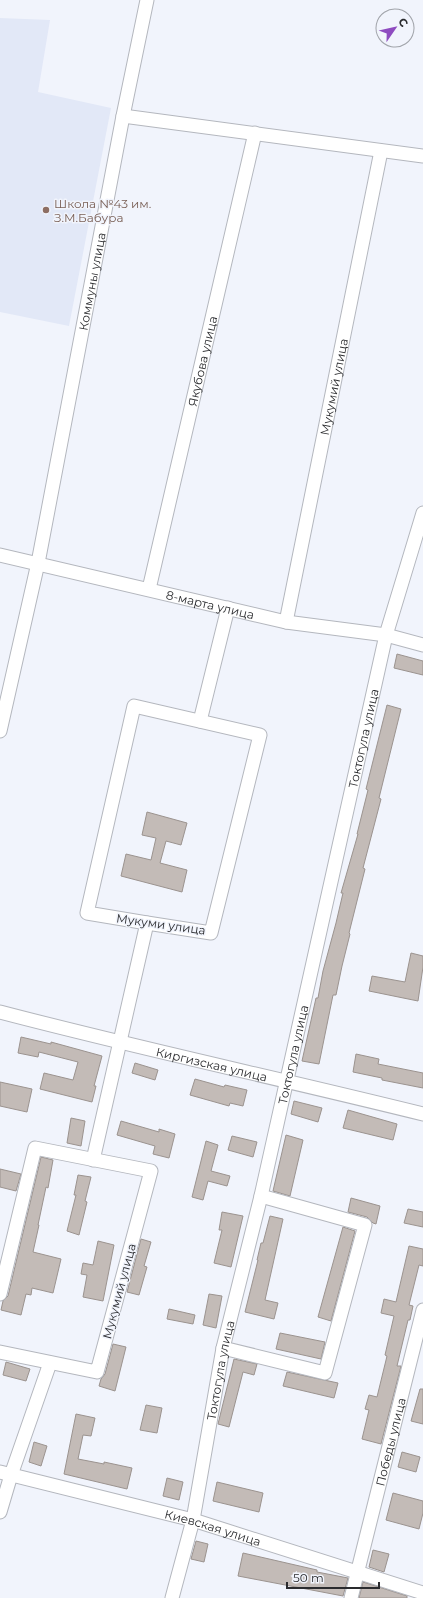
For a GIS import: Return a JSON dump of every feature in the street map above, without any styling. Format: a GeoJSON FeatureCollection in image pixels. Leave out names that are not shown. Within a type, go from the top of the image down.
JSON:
{"type":"FeatureCollection","features":[{"type":"Feature","properties":{"kind":"street","name":"Коммуны улица"},"geometry":{"type":"LineString","coordinates":[[0,731],[38,562],[123,116],[147,0]]}},
{"type":"Feature","properties":{"kind":"street"},"geometry":{"type":"LineString","coordinates":[[123,116],[423,156]]}},
{"type":"Feature","properties":{"kind":"street","name":"Якубова улица"},"geometry":{"type":"LineString","coordinates":[[149,589],[255,133]]}},
{"type":"Feature","properties":{"kind":"street","name":"Мукумий улица"},"geometry":{"type":"LineString","coordinates":[[286,622],[382,151]]}},
{"type":"Feature","properties":{"kind":"street","name":"Токтогула улица"},"geometry":{"type":"LineString","coordinates":[[172,1598],[193,1520],[223,1348],[261,1196],[386,634],[422,517]]}},
{"type":"Feature","properties":{"kind":"street","name":"8-марта улица"},"geometry":{"type":"LineString","coordinates":[[0,555],[38,562],[286,622],[386,634],[423,645]]}},
{"type":"Feature","properties":{"kind":"street"},"geometry":{"type":"LineString","coordinates":[[200,721],[228,608]]}},
{"type":"Feature","properties":{"kind":"street","name":"Мукуми улица"},"geometry":{"type":"LineString","coordinates":[[134,706],[200,721],[260,734],[211,933],[147,924],[87,913],[134,706]]}},
{"type":"Feature","properties":{"kind":"street"},"geometry":{"type":"LineString","coordinates":[[93,1160],[147,924]]}},
{"type":"Feature","properties":{"kind":"street","name":"Киргизская улица"},"geometry":{"type":"LineString","coordinates":[[0,1012],[119,1043],[287,1080],[423,1114]]}},
{"type":"Feature","properties":{"kind":"street","name":"Мукумий улица"},"geometry":{"type":"LineString","coordinates":[[0,1294],[35,1148],[151,1171],[97,1372],[0,1352]]}},
{"type":"Feature","properties":{"kind":"street"},"geometry":{"type":"LineString","coordinates":[[223,1348],[325,1373],[366,1225],[261,1196]]}},
{"type":"Feature","properties":{"kind":"street","name":"Победы улица"},"geometry":{"type":"LineString","coordinates":[[351,1598],[423,1310]]}},
{"type":"Feature","properties":{"kind":"street"},"geometry":{"type":"LineString","coordinates":[[0,1512],[5,1474],[50,1363]]}},
{"type":"Feature","properties":{"kind":"street","name":"Киевская улица"},"geometry":{"type":"LineString","coordinates":[[5,1474],[193,1520],[357,1573],[423,1592]]}},
{"type":"Feature","properties":{"kind":"shaded area","name":"Школа №43 им. З.М.Бабура"},"geometry":{"type":"Polygon","coordinates":[[[0,18],[50,20],[38,92],[111,108],[69,326],[0,312],[0,18]]]}},
{"type":"Feature","properties":{"kind":"building"},"geometry":{"type":"Polygon","coordinates":[[[397,654],[423,661],[423,675],[394,668],[397,654]]]}},
{"type":"Feature","properties":{"kind":"building"},"geometry":{"type":"Polygon","coordinates":[[[387,705],[401,709],[379,798],[381,799],[363,868],[365,869],[349,933],[336,995],[333,995],[319,1064],[302,1061],[316,998],[318,998],[323,971],[343,893],[341,893],[358,834],[368,790],[366,789],[387,705]]]}},
{"type":"Feature","properties":{"kind":"building"},"geometry":{"type":"Polygon","coordinates":[[[147,812],[187,823],[181,845],[166,841],[160,863],[187,870],[182,892],[121,876],[126,854],[151,860],[156,838],[142,835],[147,812]]]}},
{"type":"Feature","properties":{"kind":"building"},"geometry":{"type":"Polygon","coordinates":[[[411,953],[423,956],[423,967],[418,1001],[369,991],[372,976],[405,982],[411,953]]]}},
{"type":"Feature","properties":{"kind":"building"},"geometry":{"type":"Polygon","coordinates":[[[21,1037],[51,1044],[51,1042],[102,1056],[94,1086],[96,1086],[92,1102],[40,1089],[44,1073],[73,1080],[78,1062],[39,1052],[38,1057],[18,1053],[21,1037]]]}},
{"type":"Feature","properties":{"kind":"building"},"geometry":{"type":"Polygon","coordinates":[[[356,1054],[379,1059],[378,1064],[423,1073],[423,1088],[382,1080],[382,1078],[353,1072],[356,1054]]]}},
{"type":"Feature","properties":{"kind":"building"},"geometry":{"type":"Polygon","coordinates":[[[135,1063],[158,1070],[155,1080],[132,1073],[135,1063]]]}},
{"type":"Feature","properties":{"kind":"building"},"geometry":{"type":"Polygon","coordinates":[[[195,1079],[224,1087],[225,1085],[247,1090],[243,1106],[230,1103],[229,1106],[190,1095],[195,1079]]]}},
{"type":"Feature","properties":{"kind":"building"},"geometry":{"type":"Polygon","coordinates":[[[0,1082],[32,1089],[27,1112],[0,1106],[0,1082]]]}},
{"type":"Feature","properties":{"kind":"building"},"geometry":{"type":"Polygon","coordinates":[[[294,1101],[322,1108],[318,1122],[291,1114],[294,1101]]]}},
{"type":"Feature","properties":{"kind":"building"},"geometry":{"type":"Polygon","coordinates":[[[348,1110],[397,1124],[393,1140],[343,1128],[348,1110]]]}},
{"type":"Feature","properties":{"kind":"building"},"geometry":{"type":"Polygon","coordinates":[[[71,1118],[85,1121],[81,1146],[67,1143],[71,1118]]]}},
{"type":"Feature","properties":{"kind":"building"},"geometry":{"type":"Polygon","coordinates":[[[121,1121],[159,1132],[159,1129],[175,1134],[169,1158],[153,1154],[155,1146],[117,1135],[121,1121]]]}},
{"type":"Feature","properties":{"kind":"building"},"geometry":{"type":"Polygon","coordinates":[[[286,1135],[303,1140],[290,1196],[273,1191],[286,1135]]]}},
{"type":"Feature","properties":{"kind":"building"},"geometry":{"type":"Polygon","coordinates":[[[232,1136],[257,1142],[253,1157],[228,1150],[232,1136]]]}},
{"type":"Feature","properties":{"kind":"building"},"geometry":{"type":"Polygon","coordinates":[[[206,1141],[218,1145],[211,1171],[230,1176],[227,1186],[208,1181],[203,1200],[192,1197],[206,1141]]]}},
{"type":"Feature","properties":{"kind":"building"},"geometry":{"type":"Polygon","coordinates":[[[41,1157],[53,1160],[33,1252],[61,1259],[53,1293],[32,1288],[31,1295],[26,1294],[21,1315],[1,1310],[3,1301],[8,1296],[41,1157]]]}},
{"type":"Feature","properties":{"kind":"building"},"geometry":{"type":"Polygon","coordinates":[[[0,1169],[21,1174],[16,1191],[0,1187],[0,1169]]]}},
{"type":"Feature","properties":{"kind":"building"},"geometry":{"type":"Polygon","coordinates":[[[78,1175],[91,1177],[79,1235],[67,1231],[76,1195],[74,1195],[78,1175]]]}},
{"type":"Feature","properties":{"kind":"building"},"geometry":{"type":"Polygon","coordinates":[[[351,1198],[380,1206],[376,1224],[367,1217],[348,1212],[351,1198]]]}},
{"type":"Feature","properties":{"kind":"building"},"geometry":{"type":"Polygon","coordinates":[[[408,1209],[423,1212],[423,1227],[404,1223],[408,1209]]]}},
{"type":"Feature","properties":{"kind":"building"},"geometry":{"type":"Polygon","coordinates":[[[222,1212],[243,1216],[231,1267],[214,1263],[222,1230],[219,1230],[222,1212]]]}},
{"type":"Feature","properties":{"kind":"building"},"geometry":{"type":"Polygon","coordinates":[[[270,1216],[283,1219],[265,1300],[278,1303],[274,1319],[245,1312],[261,1243],[263,1243],[270,1216]]]}},
{"type":"Feature","properties":{"kind":"building"},"geometry":{"type":"Polygon","coordinates":[[[343,1227],[355,1231],[331,1321],[318,1317],[343,1227]]]}},
{"type":"Feature","properties":{"kind":"building"},"geometry":{"type":"Polygon","coordinates":[[[141,1239],[151,1242],[144,1266],[147,1267],[139,1295],[127,1292],[141,1239]]]}},
{"type":"Feature","properties":{"kind":"building"},"geometry":{"type":"Polygon","coordinates":[[[98,1241],[114,1245],[103,1301],[83,1297],[87,1275],[81,1274],[83,1263],[93,1265],[98,1241]]]}},
{"type":"Feature","properties":{"kind":"building"},"geometry":{"type":"Polygon","coordinates":[[[409,1246],[423,1249],[423,1266],[419,1265],[409,1305],[413,1306],[410,1320],[408,1320],[397,1366],[401,1366],[381,1444],[362,1439],[369,1410],[365,1409],[369,1395],[377,1397],[387,1356],[385,1355],[394,1316],[381,1313],[384,1299],[396,1302],[409,1246]]]}},
{"type":"Feature","properties":{"kind":"building"},"geometry":{"type":"Polygon","coordinates":[[[209,1294],[222,1296],[216,1328],[203,1325],[209,1294]]]}},
{"type":"Feature","properties":{"kind":"building"},"geometry":{"type":"Polygon","coordinates":[[[169,1309],[195,1315],[193,1324],[167,1319],[169,1309]]]}},
{"type":"Feature","properties":{"kind":"building"},"geometry":{"type":"Polygon","coordinates":[[[280,1333],[325,1342],[321,1359],[276,1349],[280,1333]]]}},
{"type":"Feature","properties":{"kind":"building"},"geometry":{"type":"Polygon","coordinates":[[[113,1344],[126,1347],[115,1391],[99,1386],[101,1379],[105,1374],[113,1344]]]}},
{"type":"Feature","properties":{"kind":"building"},"geometry":{"type":"Polygon","coordinates":[[[234,1359],[257,1364],[254,1375],[243,1372],[229,1427],[218,1424],[234,1359]]]}},
{"type":"Feature","properties":{"kind":"building"},"geometry":{"type":"Polygon","coordinates":[[[6,1362],[30,1369],[26,1381],[3,1375],[6,1362]]]}},
{"type":"Feature","properties":{"kind":"building"},"geometry":{"type":"Polygon","coordinates":[[[287,1372],[338,1383],[334,1398],[283,1386],[287,1372]]]}},
{"type":"Feature","properties":{"kind":"building"},"geometry":{"type":"Polygon","coordinates":[[[420,1389],[423,1389],[423,1424],[411,1421],[420,1389]]]}},
{"type":"Feature","properties":{"kind":"building"},"geometry":{"type":"Polygon","coordinates":[[[146,1405],[162,1408],[157,1433],[140,1430],[146,1405]]]}},
{"type":"Feature","properties":{"kind":"building"},"geometry":{"type":"Polygon","coordinates":[[[76,1414],[95,1418],[91,1436],[83,1435],[78,1459],[104,1464],[104,1462],[132,1468],[127,1489],[64,1474],[76,1414]]]}},
{"type":"Feature","properties":{"kind":"building"},"geometry":{"type":"Polygon","coordinates":[[[34,1442],[47,1446],[41,1466],[29,1462],[34,1442]]]}},
{"type":"Feature","properties":{"kind":"building"},"geometry":{"type":"Polygon","coordinates":[[[402,1452],[420,1457],[416,1472],[398,1467],[402,1452]]]}},
{"type":"Feature","properties":{"kind":"building"},"geometry":{"type":"Polygon","coordinates":[[[167,1478],[183,1482],[179,1500],[163,1496],[167,1478]]]}},
{"type":"Feature","properties":{"kind":"building"},"geometry":{"type":"Polygon","coordinates":[[[217,1482],[263,1493],[259,1512],[213,1501],[217,1482]]]}},
{"type":"Feature","properties":{"kind":"building"},"geometry":{"type":"Polygon","coordinates":[[[393,1493],[423,1501],[423,1513],[419,1529],[386,1520],[393,1493]]]}},
{"type":"Feature","properties":{"kind":"building"},"geometry":{"type":"Polygon","coordinates":[[[196,1541],[208,1544],[204,1562],[191,1559],[196,1541]]]}},
{"type":"Feature","properties":{"kind":"building"},"geometry":{"type":"Polygon","coordinates":[[[373,1550],[389,1554],[384,1572],[369,1567],[373,1550]]]}},
{"type":"Feature","properties":{"kind":"building"},"geometry":{"type":"Polygon","coordinates":[[[243,1553],[317,1570],[317,1572],[348,1578],[343,1596],[238,1576],[243,1553]]]}},
{"type":"Feature","properties":{"kind":"building"},"geometry":{"type":"Polygon","coordinates":[[[363,1582],[407,1596],[407,1598],[359,1598],[363,1582]]]}},
{"type":"Feature","properties":{"kind":"place","name":"Школа №43 им. З.М.Бабура"},"geometry":{"type":"Point","coordinates":[46,210]}}]}
